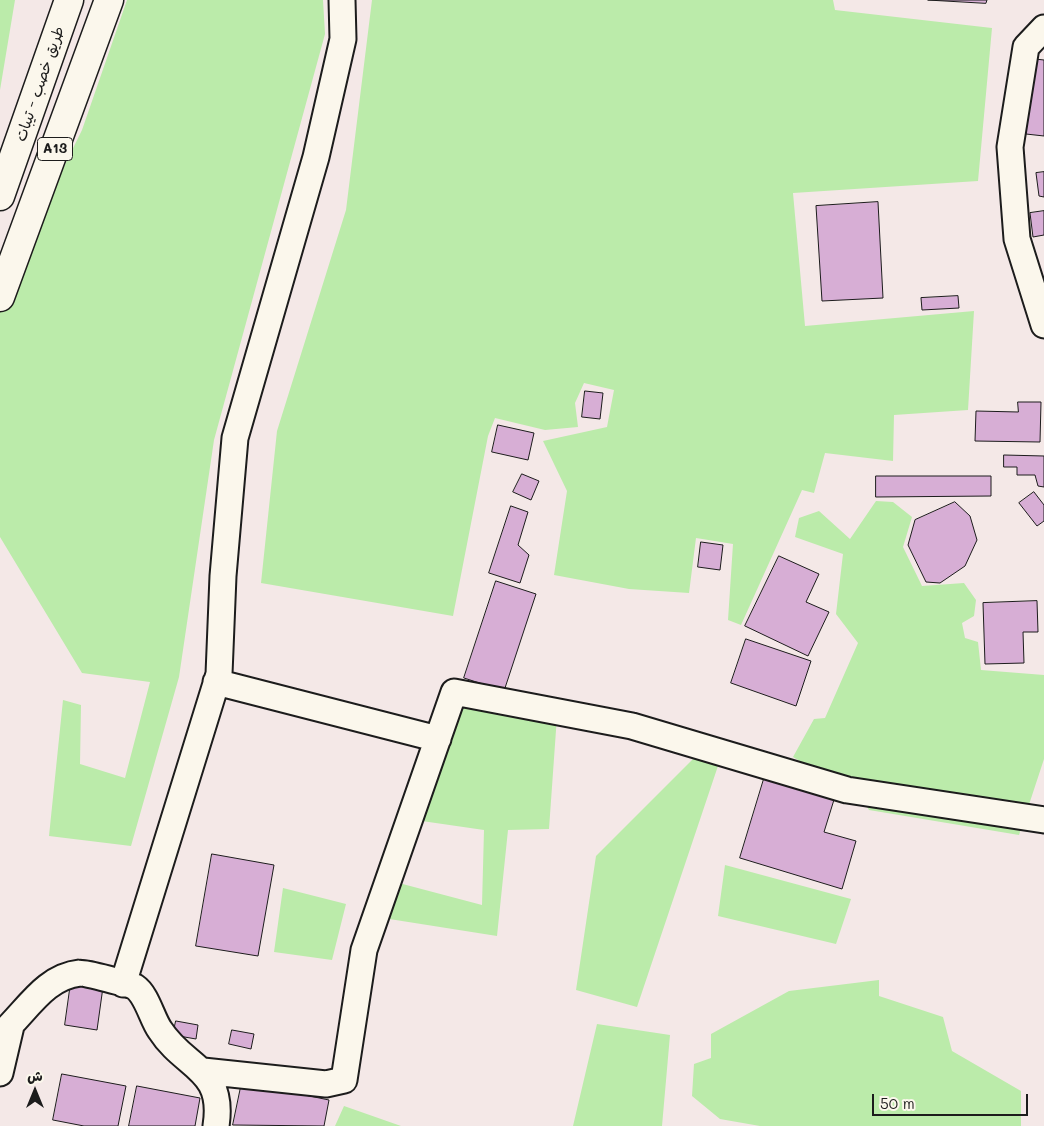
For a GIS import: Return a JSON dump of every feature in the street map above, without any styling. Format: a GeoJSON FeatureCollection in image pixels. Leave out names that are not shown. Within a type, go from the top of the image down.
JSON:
{"type":"FeatureCollection","features":[{"type":"Feature","properties":{"kind":"highway","name":"طريق خصب - تيبات"},"geometry":{"type":"LineString","coordinates":[[0,196],[69,0]]}},
{"type":"Feature","properties":{"kind":"highway","name":"A13"},"geometry":{"type":"LineString","coordinates":[[0,297],[109,0]]}},
{"type":"Feature","properties":{"kind":"street"},"geometry":{"type":"LineString","coordinates":[[123,984],[219,674],[223,576],[235,438],[316,157],[343,39],[342,0]]}},
{"type":"Feature","properties":{"kind":"street"},"geometry":{"type":"LineString","coordinates":[[1044,28],[1026,47],[1010,147],[1017,239],[1044,326]]}},
{"type":"Feature","properties":{"kind":"street"},"geometry":{"type":"LineString","coordinates":[[216,682],[438,739]]}},
{"type":"Feature","properties":{"kind":"street"},"geometry":{"type":"LineString","coordinates":[[203,1072],[326,1084],[344,1080],[364,950],[454,692],[632,726],[847,790],[1044,820]]}},
{"type":"Feature","properties":{"kind":"street"},"geometry":{"type":"LineString","coordinates":[[0,1073],[5,1030],[43,990],[63,978],[82,972],[135,987],[149,1007],[159,1030],[173,1046],[203,1072],[214,1087],[219,1109],[216,1126]]}},
{"type":"Feature","properties":{"kind":"green space"},"geometry":{"type":"Polygon","coordinates":[[[0,0],[15,0],[0,90],[0,0]]]}},
{"type":"Feature","properties":{"kind":"green space"},"geometry":{"type":"Polygon","coordinates":[[[127,0],[323,0],[325,34],[214,440],[179,677],[131,846],[49,836],[63,700],[81,705],[80,764],[125,778],[150,682],[82,673],[0,537],[0,296],[82,130],[127,0]]]}},
{"type":"Feature","properties":{"kind":"green space"},"geometry":{"type":"Polygon","coordinates":[[[372,0],[833,0],[835,10],[992,28],[978,181],[793,193],[805,326],[974,311],[968,410],[894,415],[893,461],[825,453],[814,493],[802,490],[741,625],[728,620],[733,544],[696,538],[689,593],[629,589],[554,575],[567,491],[543,441],[607,427],[614,390],[584,383],[575,403],[578,427],[545,430],[495,418],[488,436],[453,616],[261,583],[277,431],[346,210],[372,0]]]}},
{"type":"Feature","properties":{"kind":"green space"},"geometry":{"type":"Polygon","coordinates":[[[876,501],[893,502],[912,517],[903,547],[922,586],[964,583],[976,600],[974,616],[962,623],[965,638],[978,642],[981,670],[1044,675],[1044,759],[1019,835],[869,810],[862,799],[793,757],[814,719],[825,718],[858,643],[836,614],[843,554],[795,537],[799,518],[819,511],[850,539],[876,501]]]}},
{"type":"Feature","properties":{"kind":"green space"},"geometry":{"type":"Polygon","coordinates":[[[458,703],[557,716],[549,829],[508,830],[497,936],[383,918],[395,882],[482,905],[484,830],[415,820],[458,703]]]}},
{"type":"Feature","properties":{"kind":"green space"},"geometry":{"type":"Polygon","coordinates":[[[723,751],[637,1007],[576,990],[596,856],[698,754],[723,751]]]}},
{"type":"Feature","properties":{"kind":"green space"},"geometry":{"type":"Polygon","coordinates":[[[725,865],[851,899],[836,944],[718,916],[725,865]]]}},
{"type":"Feature","properties":{"kind":"green space"},"geometry":{"type":"Polygon","coordinates":[[[283,888],[346,904],[332,960],[274,952],[283,888]]]}},
{"type":"Feature","properties":{"kind":"green space"},"geometry":{"type":"Polygon","coordinates":[[[879,980],[879,996],[943,1017],[952,1051],[1021,1091],[1021,1126],[760,1126],[720,1119],[692,1096],[694,1064],[711,1058],[711,1034],[789,991],[879,980]]]}},
{"type":"Feature","properties":{"kind":"green space"},"geometry":{"type":"Polygon","coordinates":[[[597,1024],[670,1035],[662,1126],[573,1126],[597,1024]]]}},
{"type":"Feature","properties":{"kind":"green space"},"geometry":{"type":"Polygon","coordinates":[[[344,1106],[401,1126],[335,1126],[344,1106]]]}},
{"type":"Feature","properties":{"kind":"building"},"geometry":{"type":"Polygon","coordinates":[[[928,0],[987,0],[986,3],[928,0]]]}},
{"type":"Feature","properties":{"kind":"building"},"geometry":{"type":"Polygon","coordinates":[[[1035,59],[1044,60],[1044,136],[1026,134],[1035,59]]]}},
{"type":"Feature","properties":{"kind":"building"},"geometry":{"type":"Polygon","coordinates":[[[1044,172],[1044,197],[1039,196],[1036,173],[1044,172]]]}},
{"type":"Feature","properties":{"kind":"building"},"geometry":{"type":"Polygon","coordinates":[[[878,202],[883,298],[822,301],[816,206],[878,202]]]}},
{"type":"Feature","properties":{"kind":"building"},"geometry":{"type":"Polygon","coordinates":[[[1044,211],[1044,235],[1033,237],[1030,213],[1044,211]]]}},
{"type":"Feature","properties":{"kind":"building"},"geometry":{"type":"Polygon","coordinates":[[[958,296],[959,308],[922,310],[921,298],[958,296]]]}},
{"type":"Feature","properties":{"kind":"building"},"geometry":{"type":"Polygon","coordinates":[[[585,391],[603,393],[600,419],[582,417],[585,391]]]}},
{"type":"Feature","properties":{"kind":"building"},"geometry":{"type":"Polygon","coordinates":[[[1018,402],[1041,402],[1040,442],[975,441],[976,411],[1018,412],[1018,402]]]}},
{"type":"Feature","properties":{"kind":"building"},"geometry":{"type":"Polygon","coordinates":[[[498,425],[534,433],[528,460],[492,452],[498,425]]]}},
{"type":"Feature","properties":{"kind":"building"},"geometry":{"type":"Polygon","coordinates":[[[1004,455],[1044,456],[1044,487],[1038,486],[1035,475],[1017,475],[1017,467],[1004,467],[1004,455]]]}},
{"type":"Feature","properties":{"kind":"building"},"geometry":{"type":"Polygon","coordinates":[[[522,474],[539,481],[531,500],[513,492],[522,474]]]}},
{"type":"Feature","properties":{"kind":"building"},"geometry":{"type":"Polygon","coordinates":[[[876,476],[991,476],[991,496],[876,497],[876,476]]]}},
{"type":"Feature","properties":{"kind":"building"},"geometry":{"type":"Polygon","coordinates":[[[1034,492],[1044,505],[1044,521],[1037,526],[1019,503],[1034,492]]]}},
{"type":"Feature","properties":{"kind":"building"},"geometry":{"type":"Polygon","coordinates":[[[955,502],[970,516],[977,540],[965,566],[940,583],[926,582],[908,545],[915,520],[955,502]]]}},
{"type":"Feature","properties":{"kind":"building"},"geometry":{"type":"Polygon","coordinates":[[[511,506],[528,512],[518,545],[529,555],[520,583],[489,573],[511,506]]]}},
{"type":"Feature","properties":{"kind":"building"},"geometry":{"type":"Polygon","coordinates":[[[701,542],[723,545],[720,570],[698,567],[701,542]]]}},
{"type":"Feature","properties":{"kind":"building"},"geometry":{"type":"Polygon","coordinates":[[[779,556],[819,574],[806,602],[829,612],[808,656],[745,626],[779,556]]]}},
{"type":"Feature","properties":{"kind":"building"},"geometry":{"type":"Polygon","coordinates":[[[496,581],[536,594],[504,691],[464,678],[496,581]]]}},
{"type":"Feature","properties":{"kind":"building"},"geometry":{"type":"Polygon","coordinates":[[[1037,601],[1038,632],[1023,632],[1024,663],[985,664],[983,603],[1037,601]]]}},
{"type":"Feature","properties":{"kind":"building"},"geometry":{"type":"Polygon","coordinates":[[[746,639],[811,661],[796,706],[731,683],[746,639]]]}},
{"type":"Feature","properties":{"kind":"building"},"geometry":{"type":"Polygon","coordinates":[[[767,769],[837,790],[824,832],[856,841],[842,889],[740,858],[767,769]]]}},
{"type":"Feature","properties":{"kind":"building"},"geometry":{"type":"Polygon","coordinates":[[[212,854],[274,865],[258,956],[196,946],[212,854]]]}},
{"type":"Feature","properties":{"kind":"building"},"geometry":{"type":"Polygon","coordinates":[[[71,982],[103,987],[97,1030],[65,1025],[71,982]]]}},
{"type":"Feature","properties":{"kind":"building"},"geometry":{"type":"Polygon","coordinates":[[[176,1021],[198,1025],[196,1039],[173,1035],[176,1021]]]}},
{"type":"Feature","properties":{"kind":"building"},"geometry":{"type":"Polygon","coordinates":[[[232,1030],[254,1034],[251,1049],[229,1044],[232,1030]]]}},
{"type":"Feature","properties":{"kind":"building"},"geometry":{"type":"Polygon","coordinates":[[[62,1074],[126,1086],[118,1126],[84,1126],[53,1120],[62,1074]]]}},
{"type":"Feature","properties":{"kind":"building"},"geometry":{"type":"Polygon","coordinates":[[[242,1082],[329,1100],[324,1126],[233,1125],[242,1082]]]}},
{"type":"Feature","properties":{"kind":"building"},"geometry":{"type":"Polygon","coordinates":[[[137,1086],[200,1098],[195,1126],[129,1126],[137,1086]]]}}]}
